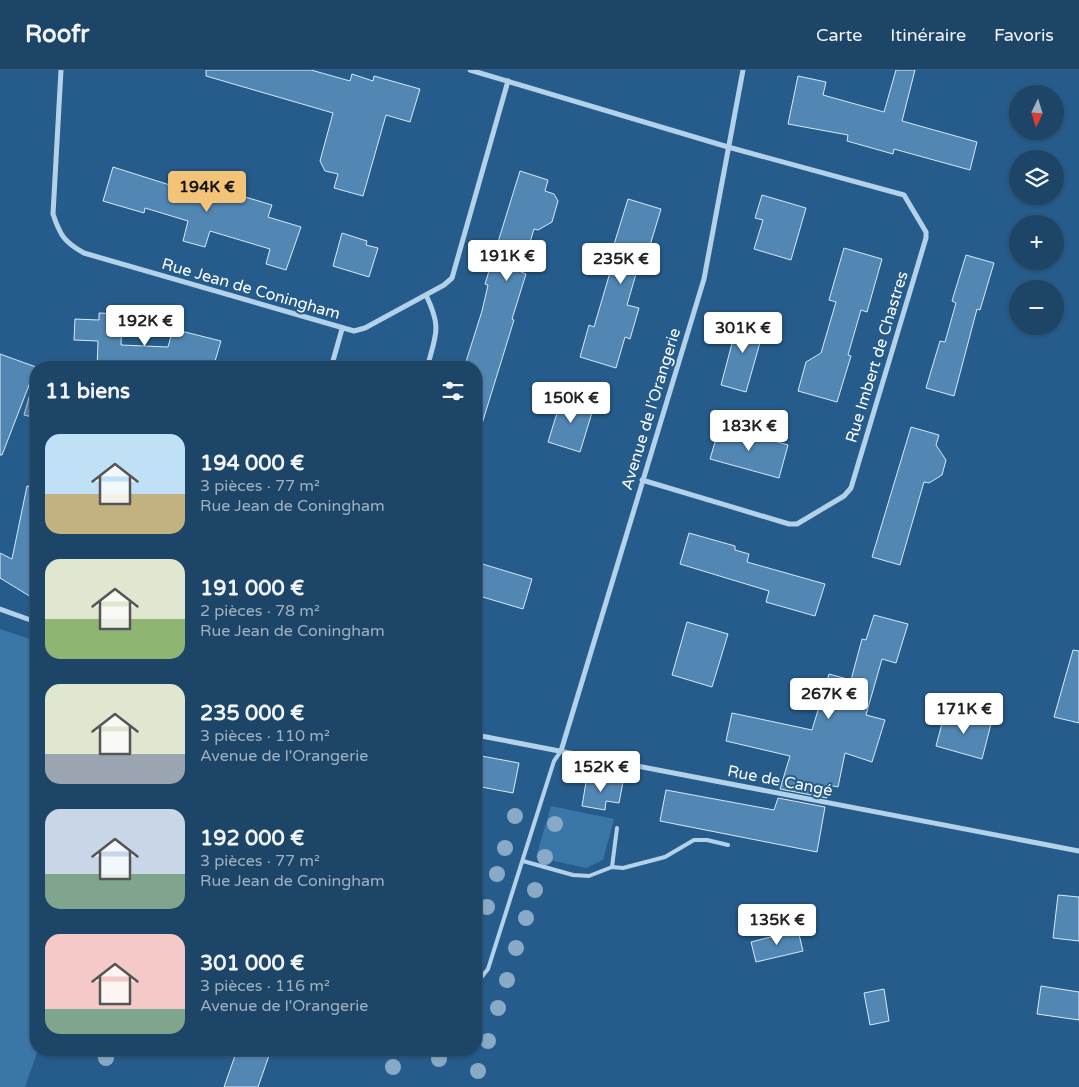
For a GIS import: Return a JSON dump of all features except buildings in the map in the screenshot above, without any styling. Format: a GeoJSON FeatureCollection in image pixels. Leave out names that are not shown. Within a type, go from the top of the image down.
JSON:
{"type":"FeatureCollection","features":[{"type":"Feature","properties":{"kind":"street","name":"Rue Jean de Coningham"},"geometry":{"type":"LineString","coordinates":[[61,70],[52,214],[60,234],[71,245],[84,253],[354,331],[365,328],[426,295],[452,278],[508,81]]}},
{"type":"Feature","properties":{"kind":"street","name":"Rue Imbert de Chastres"},"geometry":{"type":"LineString","coordinates":[[470,70],[728,147],[904,196],[926,232],[926,238],[851,488],[844,496],[797,524],[789,524],[642,480]]}},
{"type":"Feature","properties":{"kind":"street","name":"Avenue de l'Orangerie"},"geometry":{"type":"LineString","coordinates":[[561,751],[704,279],[743,70]]}},
{"type":"Feature","properties":{"kind":"street"},"geometry":{"type":"LineString","coordinates":[[426,295],[437,320],[437,333],[428,361]]}},
{"type":"Feature","properties":{"kind":"street"},"geometry":{"type":"LineString","coordinates":[[333,361],[342,329]]}},
{"type":"Feature","properties":{"kind":"street"},"geometry":{"type":"LineString","coordinates":[[0,609],[30,620]]}},
{"type":"Feature","properties":{"kind":"street","name":"Rue de Cangé"},"geometry":{"type":"LineString","coordinates":[[482,736],[1079,852]]}},
{"type":"Feature","properties":{"kind":"lane"},"geometry":{"type":"LineString","coordinates":[[482,976],[488,969],[554,761],[561,751]]}},
{"type":"Feature","properties":{"kind":"lane"},"geometry":{"type":"LineString","coordinates":[[612,867],[617,828]]}},
{"type":"Feature","properties":{"kind":"lane"},"geometry":{"type":"LineString","coordinates":[[523,861],[581,876],[589,876],[612,867],[623,868],[665,857],[694,840],[707,840],[728,845]]}},
{"type":"Feature","properties":{"kind":"shaded area"},"geometry":{"type":"Polygon","coordinates":[[[30,394],[30,416],[24,415],[30,394]]]}},
{"type":"Feature","properties":{"kind":"shaded area"},"geometry":{"type":"Polygon","coordinates":[[[0,629],[30,639],[30,1056],[36,1056],[25,1087],[0,1087],[0,629]]]}},
{"type":"Feature","properties":{"kind":"shaded area"},"geometry":{"type":"Polygon","coordinates":[[[551,806],[614,819],[603,860],[586,868],[536,857],[551,806]]]}}]}
